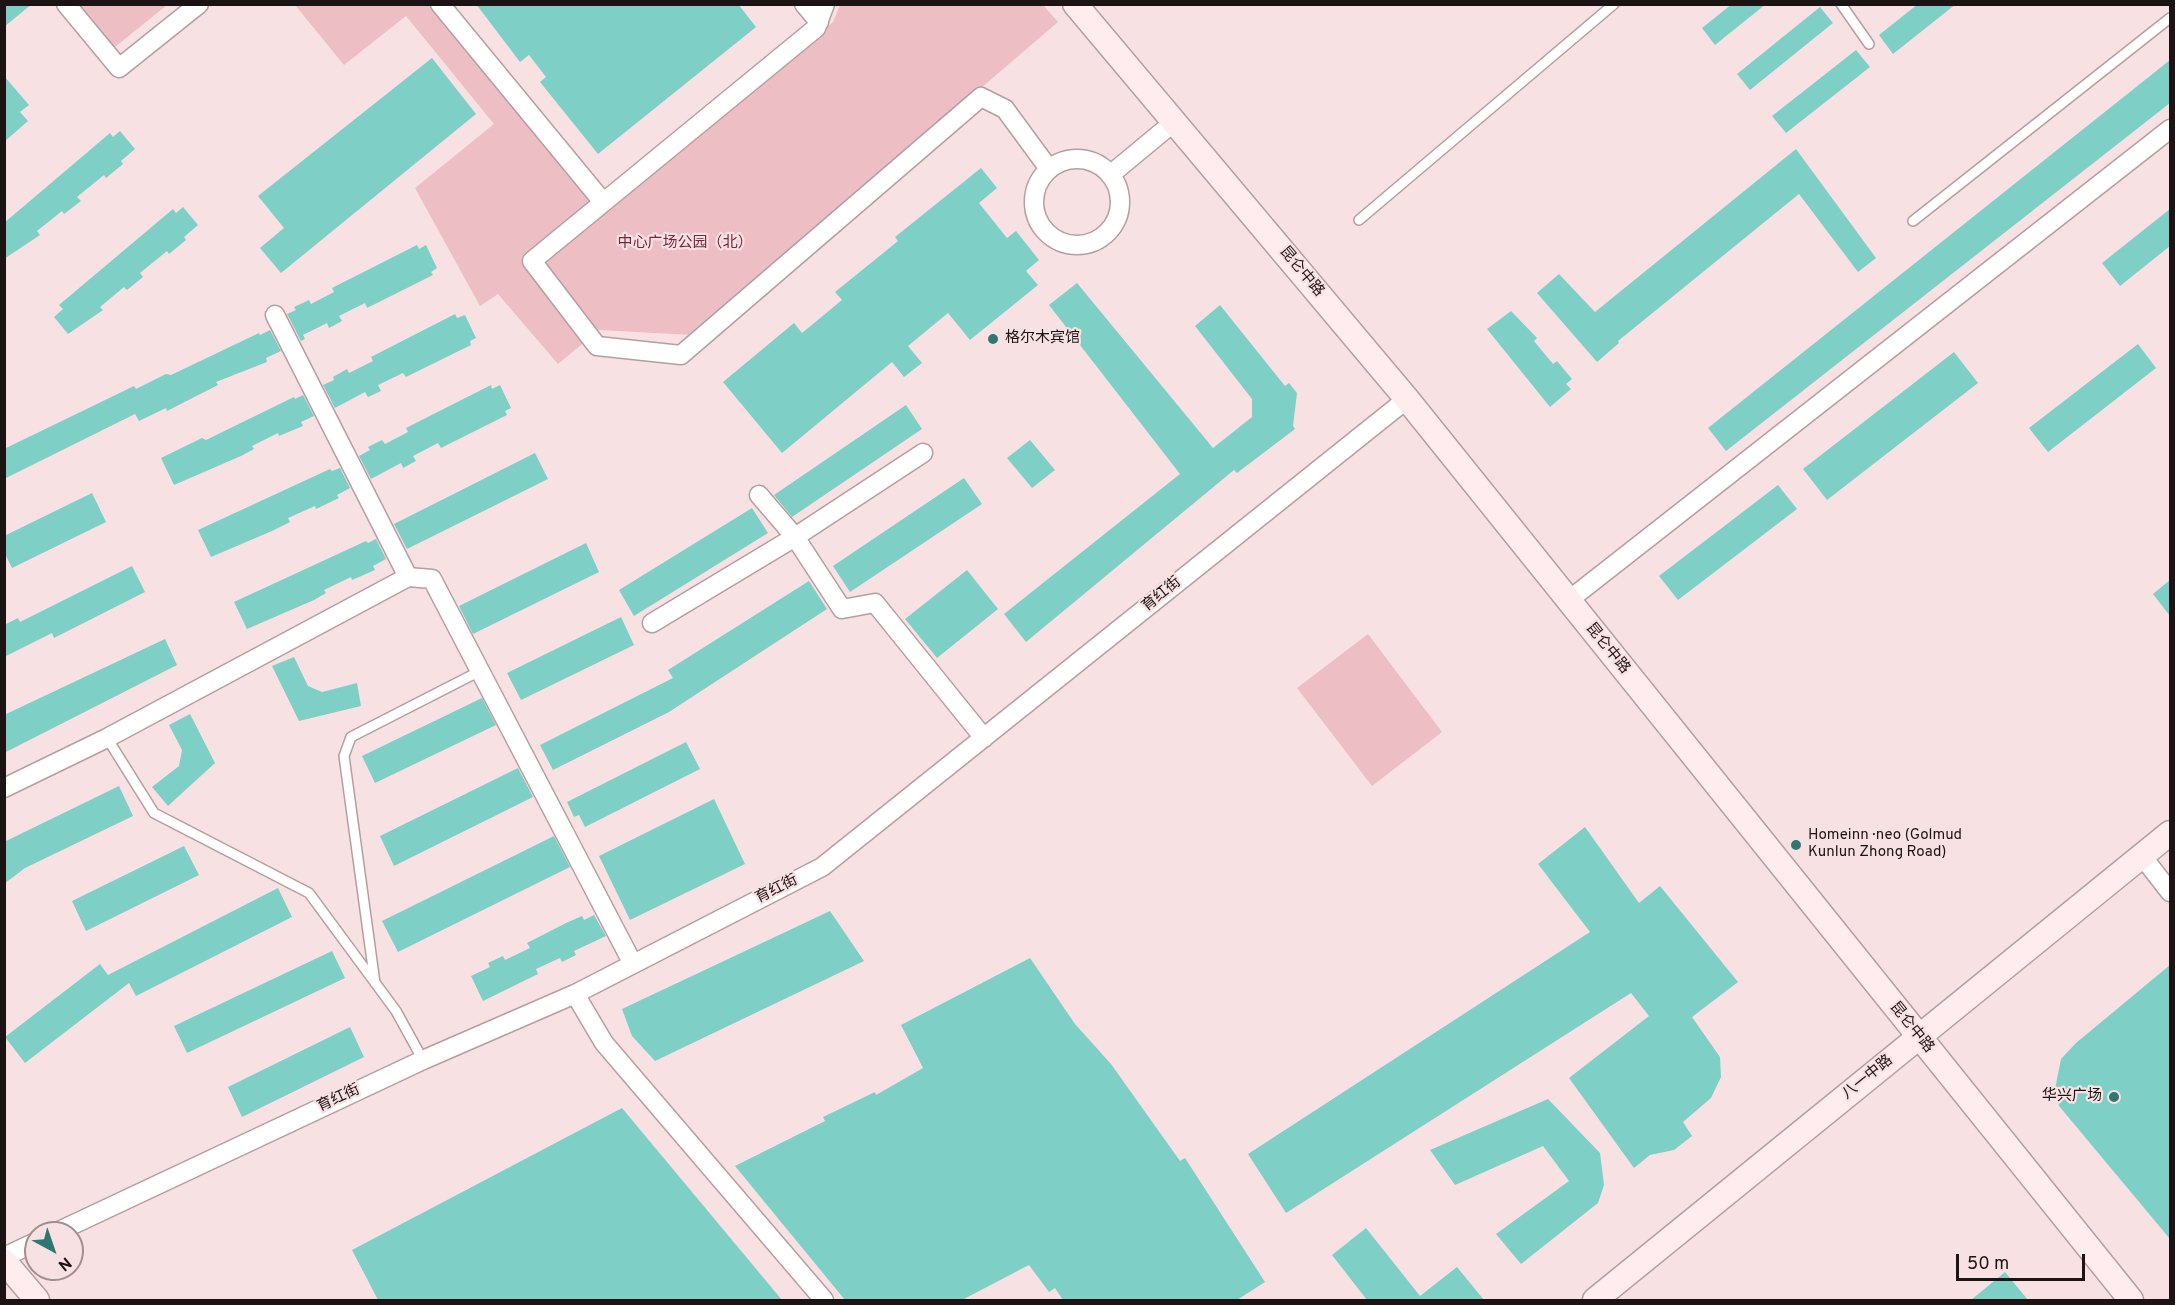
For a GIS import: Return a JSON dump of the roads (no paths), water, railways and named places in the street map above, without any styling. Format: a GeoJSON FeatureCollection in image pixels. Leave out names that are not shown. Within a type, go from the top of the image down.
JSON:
{"type":"FeatureCollection","features":[{"type":"Feature","properties":{"kind":"main road","name":"昆仑中路"},"geometry":{"type":"LineString","coordinates":[[1075,4],[1407,399],[2131,1300]]}},
{"type":"Feature","properties":{"kind":"main road","name":"八一中路"},"geometry":{"type":"LineString","coordinates":[[1595,1300],[2170,833]]}},
{"type":"Feature","properties":{"kind":"main road"},"geometry":{"type":"LineString","coordinates":[[4,1259],[37,1300]]}},
{"type":"Feature","properties":{"kind":"street"},"geometry":{"type":"LineString","coordinates":[[66,4],[119,68],[199,4]]}},
{"type":"Feature","properties":{"kind":"street"},"geometry":{"type":"LineString","coordinates":[[440,4],[603,202]]}},
{"type":"Feature","properties":{"kind":"street"},"geometry":{"type":"LineString","coordinates":[[804,4],[819,22]]}},
{"type":"Feature","properties":{"kind":"street"},"geometry":{"type":"LineString","coordinates":[[825,4],[816,28],[532,261],[597,346],[681,355],[981,98],[1005,109],[1049,169]]}},
{"type":"Feature","properties":{"kind":"street"},"geometry":{"type":"LineString","coordinates":[[1110,175],[1174,122]]}},
{"type":"Feature","properties":{"kind":"street"},"geometry":{"type":"LineString","coordinates":[[1569,600],[2170,129]]}},
{"type":"Feature","properties":{"kind":"street"},"geometry":{"type":"LineString","coordinates":[[1087,160],[1100,166],[1110,175],[1117,186],[1119,199],[1113,225],[1104,236],[1090,243],[1076,245],[1061,242],[1048,235],[1039,223],[1034,209],[1034,194],[1039,180],[1049,169],[1061,162],[1087,160]]}},
{"type":"Feature","properties":{"kind":"street"},"geometry":{"type":"LineString","coordinates":[[274,315],[408,577]]}},
{"type":"Feature","properties":{"kind":"street","name":"育红街"},"geometry":{"type":"LineString","coordinates":[[81,1221],[423,1060],[575,994],[822,867],[1407,399]]}},
{"type":"Feature","properties":{"kind":"street"},"geometry":{"type":"LineString","coordinates":[[652,623],[795,537],[923,453]]}},
{"type":"Feature","properties":{"kind":"street"},"geometry":{"type":"LineString","coordinates":[[759,495],[795,537],[842,609],[875,603],[984,738]]}},
{"type":"Feature","properties":{"kind":"street"},"geometry":{"type":"LineString","coordinates":[[4,788],[107,738],[408,577],[432,579],[633,964]]}},
{"type":"Feature","properties":{"kind":"street"},"geometry":{"type":"LineString","coordinates":[[2142,856],[2170,891]]}},
{"type":"Feature","properties":{"kind":"street"},"geometry":{"type":"LineString","coordinates":[[575,994],[604,1043],[824,1300]]}},
{"type":"Feature","properties":{"kind":"street"},"geometry":{"type":"LineString","coordinates":[[4,1259],[24,1248]]}},
{"type":"Feature","properties":{"kind":"lane"},"geometry":{"type":"LineString","coordinates":[[1359,220],[1614,4]]}},
{"type":"Feature","properties":{"kind":"lane"},"geometry":{"type":"LineString","coordinates":[[1841,4],[1869,44]]}},
{"type":"Feature","properties":{"kind":"lane"},"geometry":{"type":"LineString","coordinates":[[1913,221],[2170,18]]}},
{"type":"Feature","properties":{"kind":"lane"},"geometry":{"type":"LineString","coordinates":[[376,984],[344,756],[351,737],[480,671]]}},
{"type":"Feature","properties":{"kind":"lane"},"geometry":{"type":"LineString","coordinates":[[107,738],[154,813],[309,893],[396,1011],[423,1060]]}},
{"type":"Feature","properties":{"kind":"place","name":"格尔木宾馆"},"geometry":{"type":"Point","coordinates":[993,339]}},
{"type":"Feature","properties":{"kind":"place","name":"Homeinn · neo (Golmud Kunlun Zhong Road)"},"geometry":{"type":"Point","coordinates":[1796,845]}},
{"type":"Feature","properties":{"kind":"place","name":"华兴广场"},"geometry":{"type":"Point","coordinates":[2114,1097]}},
{"type":"Feature","properties":{"kind":"park label","name":"中心广场公园（北）"},"geometry":{"type":"Point","coordinates":[685,244]}}]}
